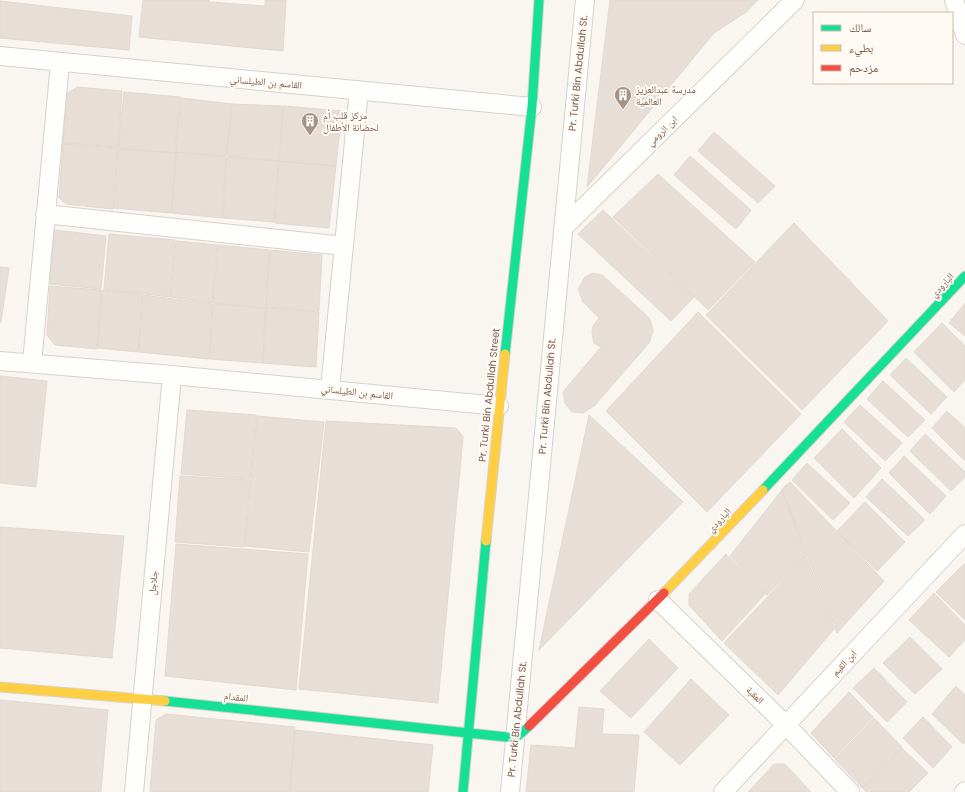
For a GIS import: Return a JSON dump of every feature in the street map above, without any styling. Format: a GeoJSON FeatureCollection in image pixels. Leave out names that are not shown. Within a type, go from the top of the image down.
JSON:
{"type":"FeatureCollection","features":[{"type":"Feature","properties":{"kind":"street","name":"Pr. Turki Bin Abdullah Street"},"geometry":{"type":"LineString","coordinates":[[463,792],[499,406],[532,107],[539,0]]}},
{"type":"Feature","properties":{"kind":"street","name":"Pr. Turki Bin Abdullah St."},"geometry":{"type":"LineString","coordinates":[[510,792],[585,0]]}},
{"type":"Feature","properties":{"kind":"street","name":"ابن الرومي"},"geometry":{"type":"LineString","coordinates":[[563,228],[795,0]]}},
{"type":"Feature","properties":{"kind":"street"},"geometry":{"type":"LineString","coordinates":[[954,0],[965,35]]}},
{"type":"Feature","properties":{"kind":"street","name":"القاسم بن الطيلساني"},"geometry":{"type":"LineString","coordinates":[[0,56],[60,63],[532,107]]}},
{"type":"Feature","properties":{"kind":"street"},"geometry":{"type":"LineString","coordinates":[[32,363],[60,63]]}},
{"type":"Feature","properties":{"kind":"street"},"geometry":{"type":"LineString","coordinates":[[330,389],[358,90]]}},
{"type":"Feature","properties":{"kind":"street"},"geometry":{"type":"LineString","coordinates":[[45,214],[344,246]]}},
{"type":"Feature","properties":{"kind":"street","name":"البارودي"},"geometry":{"type":"LineString","coordinates":[[516,738],[658,600],[965,276]]}},
{"type":"Feature","properties":{"kind":"street","name":"القاسم بن الطيلساني"},"geometry":{"type":"LineString","coordinates":[[0,361],[330,389],[499,406]]}},
{"type":"Feature","properties":{"kind":"street","name":"جلاجل"},"geometry":{"type":"LineString","coordinates":[[134,792],[172,375]]}},
{"type":"Feature","properties":{"kind":"street","name":"ابن القيم"},"geometry":{"type":"LineString","coordinates":[[723,792],[965,534]]}},
{"type":"Feature","properties":{"kind":"street","name":"العقبة"},"geometry":{"type":"LineString","coordinates":[[658,600],[786,725],[850,792]]}},
{"type":"Feature","properties":{"kind":"street","name":"المقدام"},"geometry":{"type":"LineString","coordinates":[[0,687],[143,699],[469,733]]}},
{"type":"Feature","properties":{"kind":"street"},"geometry":{"type":"LineString","coordinates":[[469,733],[516,738]]}},
{"type":"Feature","properties":{"kind":"building"},"geometry":{"type":"Polygon","coordinates":[[[143,0],[209,0],[209,2],[265,6],[265,0],[286,0],[283,51],[139,37],[143,0]]]}},
{"type":"Feature","properties":{"kind":"building","name":"مدرسة عبدالعزيز العالمية"},"geometry":{"type":"Polygon","coordinates":[[[610,0],[758,0],[746,12],[714,33],[587,187],[610,0]]]}},
{"type":"Feature","properties":{"kind":"building"},"geometry":{"type":"Polygon","coordinates":[[[0,1],[132,16],[129,50],[0,38],[0,1]]]}},
{"type":"Feature","properties":{"kind":"building"},"geometry":{"type":"Polygon","coordinates":[[[77,87],[122,91],[118,147],[63,143],[67,94],[77,87]]]}},
{"type":"Feature","properties":{"kind":"building"},"geometry":{"type":"Polygon","coordinates":[[[124,92],[180,97],[175,153],[118,148],[124,92]]]}},
{"type":"Feature","properties":{"kind":"building"},"geometry":{"type":"Polygon","coordinates":[[[181,98],[232,104],[226,156],[176,152],[181,98]]]}},
{"type":"Feature","properties":{"kind":"building"},"geometry":{"type":"Polygon","coordinates":[[[232,104],[283,106],[279,161],[227,156],[232,104]]]}},
{"type":"Feature","properties":{"kind":"building","name":"مركز قلب أم لحضانة الأطفال"},"geometry":{"type":"Polygon","coordinates":[[[284,106],[342,111],[336,166],[279,161],[284,106]]]}},
{"type":"Feature","properties":{"kind":"building"},"geometry":{"type":"Polygon","coordinates":[[[714,132],[775,186],[758,203],[698,151],[714,132]]]}},
{"type":"Feature","properties":{"kind":"building"},"geometry":{"type":"Polygon","coordinates":[[[63,144],[117,148],[113,209],[66,204],[59,198],[63,144]]]}},
{"type":"Feature","properties":{"kind":"building"},"geometry":{"type":"Polygon","coordinates":[[[118,149],[176,153],[171,213],[114,208],[118,149]]]}},
{"type":"Feature","properties":{"kind":"building"},"geometry":{"type":"Polygon","coordinates":[[[176,152],[226,157],[222,218],[172,213],[176,152]]]}},
{"type":"Feature","properties":{"kind":"building"},"geometry":{"type":"Polygon","coordinates":[[[690,156],[751,210],[736,229],[674,175],[690,156]]]}},
{"type":"Feature","properties":{"kind":"building"},"geometry":{"type":"Polygon","coordinates":[[[227,157],[278,161],[274,222],[223,218],[227,157]]]}},
{"type":"Feature","properties":{"kind":"building"},"geometry":{"type":"Polygon","coordinates":[[[279,161],[336,166],[329,228],[275,223],[279,161]]]}},
{"type":"Feature","properties":{"kind":"building"},"geometry":{"type":"Polygon","coordinates":[[[658,174],[755,262],[708,310],[613,217],[658,174]]]}},
{"type":"Feature","properties":{"kind":"building"},"geometry":{"type":"Polygon","coordinates":[[[603,210],[694,297],[671,321],[578,234],[603,210]]]}},
{"type":"Feature","properties":{"kind":"building"},"geometry":{"type":"Polygon","coordinates":[[[794,223],[888,321],[802,410],[706,315],[794,223]]]}},
{"type":"Feature","properties":{"kind":"building"},"geometry":{"type":"Polygon","coordinates":[[[54,230],[106,236],[101,289],[50,284],[54,230]]]}},
{"type":"Feature","properties":{"kind":"building"},"geometry":{"type":"Polygon","coordinates":[[[109,234],[175,240],[170,297],[104,289],[109,234]]]}},
{"type":"Feature","properties":{"kind":"building"},"geometry":{"type":"Polygon","coordinates":[[[176,241],[217,245],[212,303],[171,297],[176,241]]]}},
{"type":"Feature","properties":{"kind":"building"},"geometry":{"type":"Polygon","coordinates":[[[218,245],[269,250],[266,308],[213,303],[218,245]]]}},
{"type":"Feature","properties":{"kind":"building"},"geometry":{"type":"Polygon","coordinates":[[[270,250],[322,255],[319,311],[266,307],[270,250]]]}},
{"type":"Feature","properties":{"kind":"building"},"geometry":{"type":"Polygon","coordinates":[[[0,267],[9,268],[1,322],[0,322],[0,267]]]}},
{"type":"Feature","properties":{"kind":"building"},"geometry":{"type":"Polygon","coordinates":[[[593,273],[602,275],[645,314],[650,319],[653,331],[649,343],[595,405],[583,413],[572,412],[565,403],[563,392],[601,347],[594,343],[592,333],[593,326],[599,318],[583,302],[578,289],[585,277],[593,273]]]}},
{"type":"Feature","properties":{"kind":"building"},"geometry":{"type":"Polygon","coordinates":[[[50,286],[101,290],[97,349],[55,345],[47,335],[50,286]]]}},
{"type":"Feature","properties":{"kind":"building"},"geometry":{"type":"Polygon","coordinates":[[[102,290],[142,294],[138,352],[98,348],[102,290]]]}},
{"type":"Feature","properties":{"kind":"building"},"geometry":{"type":"Polygon","coordinates":[[[143,295],[212,304],[209,359],[139,352],[143,295]]]}},
{"type":"Feature","properties":{"kind":"building"},"geometry":{"type":"Polygon","coordinates":[[[965,303],[965,336],[949,323],[965,303]]]}},
{"type":"Feature","properties":{"kind":"building"},"geometry":{"type":"Polygon","coordinates":[[[213,304],[265,308],[263,363],[210,359],[213,304]]]}},
{"type":"Feature","properties":{"kind":"building"},"geometry":{"type":"Polygon","coordinates":[[[266,308],[319,312],[316,367],[263,363],[266,308]]]}},
{"type":"Feature","properties":{"kind":"building"},"geometry":{"type":"Polygon","coordinates":[[[698,312],[801,414],[707,512],[606,411],[698,312]]]}},
{"type":"Feature","properties":{"kind":"building"},"geometry":{"type":"Polygon","coordinates":[[[942,323],[965,346],[965,380],[954,392],[914,352],[942,323]]]}},
{"type":"Feature","properties":{"kind":"building"},"geometry":{"type":"Polygon","coordinates":[[[906,358],[947,397],[931,414],[890,375],[906,358]]]}},
{"type":"Feature","properties":{"kind":"building"},"geometry":{"type":"Polygon","coordinates":[[[0,376],[47,381],[36,487],[0,483],[0,376]]]}},
{"type":"Feature","properties":{"kind":"building"},"geometry":{"type":"Polygon","coordinates":[[[883,381],[925,420],[908,437],[867,399],[883,381]]]}},
{"type":"Feature","properties":{"kind":"building"},"geometry":{"type":"Polygon","coordinates":[[[860,405],[902,443],[885,461],[844,422],[860,405]]]}},
{"type":"Feature","properties":{"kind":"building"},"geometry":{"type":"Polygon","coordinates":[[[187,410],[256,415],[250,479],[181,474],[187,410]]]}},
{"type":"Feature","properties":{"kind":"building"},"geometry":{"type":"Polygon","coordinates":[[[947,411],[965,428],[965,461],[932,428],[947,411]]]}},
{"type":"Feature","properties":{"kind":"building"},"geometry":{"type":"Polygon","coordinates":[[[589,415],[683,502],[539,650],[589,415]]]}},
{"type":"Feature","properties":{"kind":"building"},"geometry":{"type":"Polygon","coordinates":[[[257,416],[324,422],[309,552],[245,546],[257,416]]]}},
{"type":"Feature","properties":{"kind":"building"},"geometry":{"type":"Polygon","coordinates":[[[326,421],[456,428],[463,437],[438,703],[299,689],[326,421]]]}},
{"type":"Feature","properties":{"kind":"building"},"geometry":{"type":"Polygon","coordinates":[[[842,429],[881,468],[854,498],[814,458],[842,429]]]}},
{"type":"Feature","properties":{"kind":"building"},"geometry":{"type":"Polygon","coordinates":[[[925,434],[965,472],[965,477],[951,491],[910,451],[925,434]]]}},
{"type":"Feature","properties":{"kind":"building"},"geometry":{"type":"Polygon","coordinates":[[[904,456],[946,496],[930,514],[889,473],[904,456]]]}},
{"type":"Feature","properties":{"kind":"building"},"geometry":{"type":"Polygon","coordinates":[[[807,463],[850,503],[833,520],[792,480],[807,463]]]}},
{"type":"Feature","properties":{"kind":"building"},"geometry":{"type":"Polygon","coordinates":[[[180,476],[250,480],[244,547],[175,542],[180,476]]]}},
{"type":"Feature","properties":{"kind":"building"},"geometry":{"type":"Polygon","coordinates":[[[882,479],[925,520],[908,536],[866,497],[882,479]]]}},
{"type":"Feature","properties":{"kind":"building"},"geometry":{"type":"Polygon","coordinates":[[[790,482],[884,581],[837,633],[782,489],[790,482]]]}},
{"type":"Feature","properties":{"kind":"building"},"geometry":{"type":"Polygon","coordinates":[[[782,490],[806,555],[767,595],[730,556],[782,490]]]}},
{"type":"Feature","properties":{"kind":"building"},"geometry":{"type":"Polygon","coordinates":[[[865,502],[905,542],[877,571],[837,531],[865,502]]]}},
{"type":"Feature","properties":{"kind":"building"},"geometry":{"type":"Polygon","coordinates":[[[0,527],[124,536],[112,658],[0,648],[0,527]]]}},
{"type":"Feature","properties":{"kind":"building"},"geometry":{"type":"Polygon","coordinates":[[[176,544],[308,554],[296,690],[165,676],[176,544]]]}},
{"type":"Feature","properties":{"kind":"building"},"geometry":{"type":"Polygon","coordinates":[[[726,554],[765,594],[722,641],[689,605],[689,594],[726,554]]]}},
{"type":"Feature","properties":{"kind":"building"},"geometry":{"type":"Polygon","coordinates":[[[806,556],[834,629],[778,695],[724,643],[806,556]]]}},
{"type":"Feature","properties":{"kind":"building"},"geometry":{"type":"Polygon","coordinates":[[[965,563],[965,620],[936,592],[965,563]]]}},
{"type":"Feature","properties":{"kind":"building"},"geometry":{"type":"Polygon","coordinates":[[[934,593],[965,625],[965,640],[949,657],[909,620],[934,593]]]}},
{"type":"Feature","properties":{"kind":"building"},"geometry":{"type":"Polygon","coordinates":[[[910,637],[942,669],[915,694],[883,663],[910,637]]]}},
{"type":"Feature","properties":{"kind":"building"},"geometry":{"type":"Polygon","coordinates":[[[649,639],[678,668],[631,718],[600,691],[649,639]]]}},
{"type":"Feature","properties":{"kind":"building"},"geometry":{"type":"Polygon","coordinates":[[[874,668],[907,702],[887,722],[853,688],[874,668]]]}},
{"type":"Feature","properties":{"kind":"building"},"geometry":{"type":"Polygon","coordinates":[[[691,679],[729,715],[680,765],[644,732],[691,679]]]}},
{"type":"Feature","properties":{"kind":"building"},"geometry":{"type":"Polygon","coordinates":[[[956,686],[965,695],[965,742],[963,744],[932,714],[956,686]]]}},
{"type":"Feature","properties":{"kind":"building"},"geometry":{"type":"Polygon","coordinates":[[[849,692],[873,717],[834,758],[811,733],[849,692]]]}},
{"type":"Feature","properties":{"kind":"building"},"geometry":{"type":"Polygon","coordinates":[[[0,700],[108,710],[101,792],[0,792],[0,700]]]}},
{"type":"Feature","properties":{"kind":"building"},"geometry":{"type":"Polygon","coordinates":[[[579,707],[604,709],[602,734],[639,735],[634,792],[526,792],[531,745],[575,748],[579,707]]]}},
{"type":"Feature","properties":{"kind":"building"},"geometry":{"type":"Polygon","coordinates":[[[166,714],[295,727],[289,792],[150,792],[156,720],[166,714]]]}},
{"type":"Feature","properties":{"kind":"building"},"geometry":{"type":"Polygon","coordinates":[[[923,717],[952,747],[933,768],[903,738],[923,717]]]}},
{"type":"Feature","properties":{"kind":"building"},"geometry":{"type":"Polygon","coordinates":[[[874,718],[902,747],[862,788],[835,759],[874,718]]]}},
{"type":"Feature","properties":{"kind":"building"},"geometry":{"type":"Polygon","coordinates":[[[295,730],[433,745],[428,792],[290,792],[295,730]]]}},
{"type":"Feature","properties":{"kind":"building"},"geometry":{"type":"Polygon","coordinates":[[[902,748],[928,773],[909,792],[866,792],[863,788],[902,748]]]}},
{"type":"Feature","properties":{"kind":"building"},"geometry":{"type":"Polygon","coordinates":[[[774,764],[785,764],[811,792],[748,792],[774,764]]]}},
{"type":"Feature","properties":{"kind":"traffic: fast"},"geometry":{"type":"LineString","coordinates":[[505,354],[532,107],[539,0]]}},
{"type":"Feature","properties":{"kind":"traffic: fast"},"geometry":{"type":"LineString","coordinates":[[763,490],[965,276]]}},
{"type":"Feature","properties":{"kind":"traffic: fast"},"geometry":{"type":"LineString","coordinates":[[463,792],[486,541]]}},
{"type":"Feature","properties":{"kind":"traffic: fast"},"geometry":{"type":"LineString","coordinates":[[165,701],[516,738],[529,726]]}},
{"type":"Feature","properties":{"kind":"traffic: slow"},"geometry":{"type":"LineString","coordinates":[[486,541],[505,354]]}},
{"type":"Feature","properties":{"kind":"traffic: slow"},"geometry":{"type":"LineString","coordinates":[[664,593],[763,490]]}},
{"type":"Feature","properties":{"kind":"traffic: slow"},"geometry":{"type":"LineString","coordinates":[[0,687],[165,701]]}},
{"type":"Feature","properties":{"kind":"traffic: jam"},"geometry":{"type":"LineString","coordinates":[[529,726],[664,593]]}},
{"type":"Feature","properties":{"kind":"place","name":"مدرسة عبدالعزيز العالمية"},"geometry":{"type":"Point","coordinates":[623,110]}},
{"type":"Feature","properties":{"kind":"place","name":"مركز قلب أم لحضانة الأطفال"},"geometry":{"type":"Point","coordinates":[310,136]}}]}
